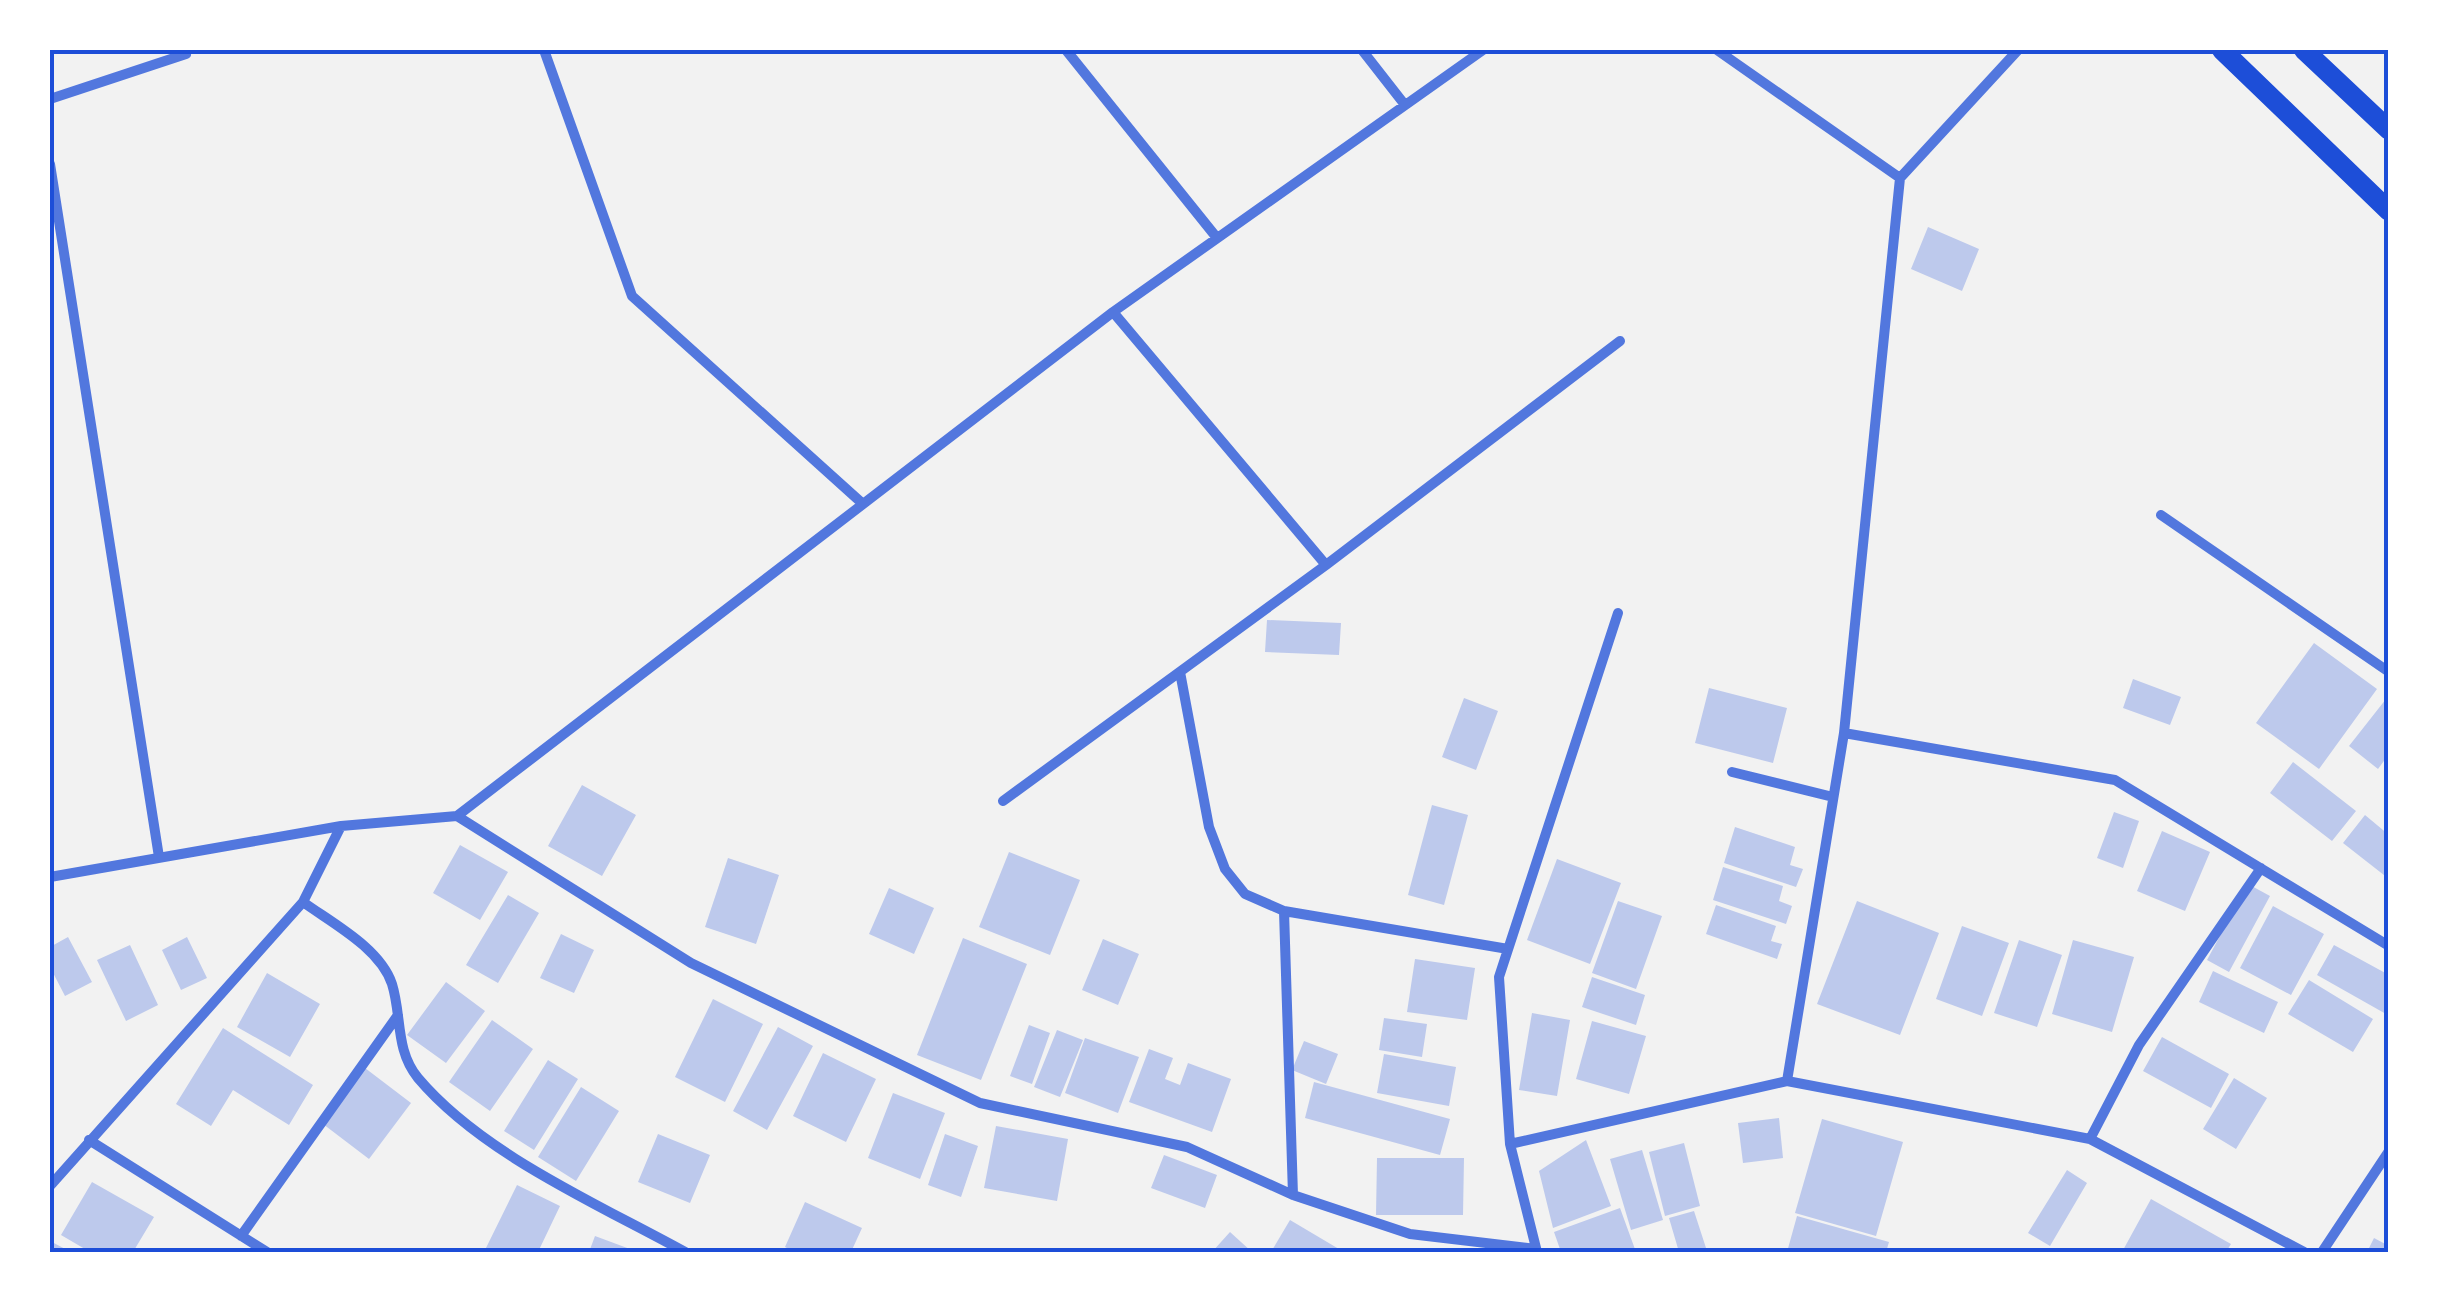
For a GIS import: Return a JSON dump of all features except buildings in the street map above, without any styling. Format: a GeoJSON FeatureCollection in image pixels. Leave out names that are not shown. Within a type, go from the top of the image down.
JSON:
{"type":"FeatureCollection","features":[{"type":"Feature","properties":{"kind":"main road"},"geometry":{"type":"LineString","coordinates":[[2222,50],[2389,211]]}},
{"type":"Feature","properties":{"kind":"main road"},"geometry":{"type":"LineString","coordinates":[[2304,50],[2389,130]]}},
{"type":"Feature","properties":{"kind":"street"},"geometry":{"type":"LineString","coordinates":[[50,99],[186,54],[184,50]]}},
{"type":"Feature","properties":{"kind":"street"},"geometry":{"type":"LineString","coordinates":[[544,50],[632,296],[863,504]]}},
{"type":"Feature","properties":{"kind":"street"},"geometry":{"type":"LineString","coordinates":[[1066,50],[1217,238]]}},
{"type":"Feature","properties":{"kind":"street"},"geometry":{"type":"LineString","coordinates":[[1362,50],[1405,105]]}},
{"type":"Feature","properties":{"kind":"street"},"geometry":{"type":"LineString","coordinates":[[50,877],[341,826],[457,816],[1113,312],[1483,50]]}},
{"type":"Feature","properties":{"kind":"street"},"geometry":{"type":"LineString","coordinates":[[1717,50],[1900,178]]}},
{"type":"Feature","properties":{"kind":"street"},"geometry":{"type":"LineString","coordinates":[[1788,1081],[1844,733],[1900,178],[2018,50]]}},
{"type":"Feature","properties":{"kind":"street"},"geometry":{"type":"LineString","coordinates":[[50,164],[159,857]]}},
{"type":"Feature","properties":{"kind":"street"},"geometry":{"type":"LineString","coordinates":[[1113,312],[1326,564]]}},
{"type":"Feature","properties":{"kind":"street"},"geometry":{"type":"LineString","coordinates":[[1003,801],[1326,564],[1620,341]]}},
{"type":"Feature","properties":{"kind":"street"},"geometry":{"type":"LineString","coordinates":[[2161,515],[2389,672]]}},
{"type":"Feature","properties":{"kind":"street"},"geometry":{"type":"LineString","coordinates":[[457,816],[691,963],[980,1103],[1187,1147],[1293,1194],[1410,1234],[1537,1250],[1510,1144],[1499,977],[1618,613]]}},
{"type":"Feature","properties":{"kind":"street"},"geometry":{"type":"LineString","coordinates":[[1180,672],[1210,827],[1225,869],[1246,894],[1284,911],[1508,949]]}},
{"type":"Feature","properties":{"kind":"street"},"geometry":{"type":"LineString","coordinates":[[1844,733],[2115,780],[2389,946]]}},
{"type":"Feature","properties":{"kind":"street"},"geometry":{"type":"LineString","coordinates":[[1732,772],[1834,797]]}},
{"type":"Feature","properties":{"kind":"street"},"geometry":{"type":"LineString","coordinates":[[50,1186],[304,902],[341,826]]}},
{"type":"Feature","properties":{"kind":"street"},"geometry":{"type":"LineString","coordinates":[[2090,1139],[2139,1045],[2261,868]]}},
{"type":"Feature","properties":{"kind":"street"},"geometry":{"type":"LineString","coordinates":[[304,902],[366,948],[390,980],[399,1014],[401,1048],[415,1075],[447,1109],[496,1147],[685,1252]]}},
{"type":"Feature","properties":{"kind":"street"},"geometry":{"type":"LineString","coordinates":[[1284,911],[1293,1194]]}},
{"type":"Feature","properties":{"kind":"street"},"geometry":{"type":"LineString","coordinates":[[242,1236],[399,1014]]}},
{"type":"Feature","properties":{"kind":"street"},"geometry":{"type":"LineString","coordinates":[[1510,1144],[1788,1081],[2090,1139],[2304,1252]]}},
{"type":"Feature","properties":{"kind":"street"},"geometry":{"type":"LineString","coordinates":[[89,1140],[267,1252]]}},
{"type":"Feature","properties":{"kind":"street"},"geometry":{"type":"LineString","coordinates":[[2322,1252],[2389,1152]]}}]}
